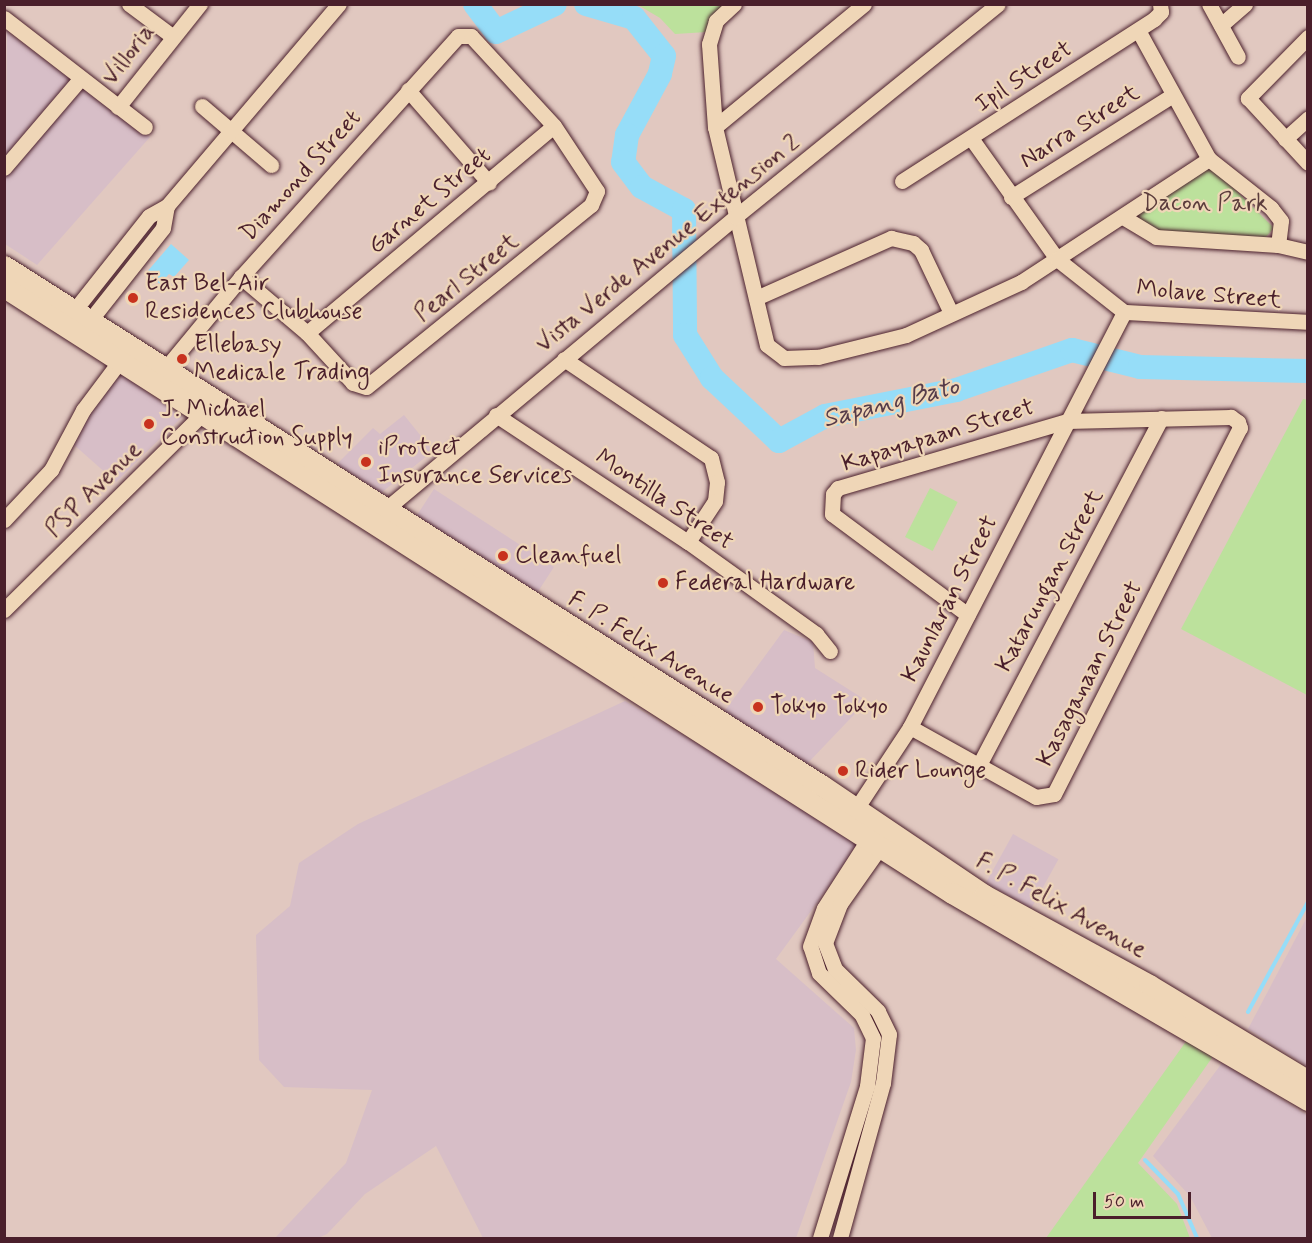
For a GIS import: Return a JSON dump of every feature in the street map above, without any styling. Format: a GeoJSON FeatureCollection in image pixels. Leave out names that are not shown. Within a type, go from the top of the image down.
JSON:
{"type":"FeatureCollection","features":[{"type":"Feature","properties":{"kind":"main road","name":"F. P. Felix Avenue"},"geometry":{"type":"LineString","coordinates":[[4,266],[125,354],[851,816],[999,922],[1188,1027],[1308,1100]]}},
{"type":"Feature","properties":{"kind":"main road","name":"F. P. Felix Avenue"},"geometry":{"type":"LineString","coordinates":[[4,287],[80,323]]}},
{"type":"Feature","properties":{"kind":"main road","name":"F. P. Felix Avenue"},"geometry":{"type":"LineString","coordinates":[[879,835],[1149,985],[1308,1081]]}},
{"type":"Feature","properties":{"kind":"street"},"geometry":{"type":"LineString","coordinates":[[129,4],[172,36]]}},
{"type":"Feature","properties":{"kind":"street","name":"Villoria"},"geometry":{"type":"LineString","coordinates":[[118,107],[172,36],[200,4]]}},
{"type":"Feature","properties":{"kind":"street"},"geometry":{"type":"LineString","coordinates":[[80,323],[163,228],[167,206],[339,4]]}},
{"type":"Feature","properties":{"kind":"street"},"geometry":{"type":"LineString","coordinates":[[734,4],[716,21],[709,44],[715,127],[767,345],[784,358],[818,357],[906,335],[1022,282],[1209,159]]}},
{"type":"Feature","properties":{"kind":"street"},"geometry":{"type":"LineString","coordinates":[[715,127],[864,4]]}},
{"type":"Feature","properties":{"kind":"street","name":"Vista Verde Avenue Extension 2"},"geometry":{"type":"LineString","coordinates":[[378,516],[735,217],[998,4]]}},
{"type":"Feature","properties":{"kind":"street","name":"Ipil Street"},"geometry":{"type":"LineString","coordinates":[[902,181],[1138,30],[1158,15],[1160,4]]}},
{"type":"Feature","properties":{"kind":"street"},"geometry":{"type":"LineString","coordinates":[[1209,4],[1238,57]]}},
{"type":"Feature","properties":{"kind":"street"},"geometry":{"type":"LineString","coordinates":[[1221,25],[1245,4]]}},
{"type":"Feature","properties":{"kind":"street"},"geometry":{"type":"LineString","coordinates":[[4,18],[145,127]]}},
{"type":"Feature","properties":{"kind":"street"},"geometry":{"type":"LineString","coordinates":[[1138,30],[1209,159],[1271,208],[1281,221],[1278,245]]}},
{"type":"Feature","properties":{"kind":"street","name":"Diamond Street"},"geometry":{"type":"LineString","coordinates":[[159,376],[241,277],[453,39],[463,34],[471,36],[554,126]]}},
{"type":"Feature","properties":{"kind":"street"},"geometry":{"type":"LineString","coordinates":[[1308,37],[1249,96],[1308,163]]}},
{"type":"Feature","properties":{"kind":"street"},"geometry":{"type":"LineString","coordinates":[[4,168],[80,79]]}},
{"type":"Feature","properties":{"kind":"street"},"geometry":{"type":"LineString","coordinates":[[408,90],[489,183]]}},
{"type":"Feature","properties":{"kind":"street","name":"Narra Street"},"geometry":{"type":"LineString","coordinates":[[1011,197],[1173,95]]}},
{"type":"Feature","properties":{"kind":"street"},"geometry":{"type":"LineString","coordinates":[[202,106],[271,165]]}},
{"type":"Feature","properties":{"kind":"street"},"geometry":{"type":"LineString","coordinates":[[1285,139],[1308,117]]}},
{"type":"Feature","properties":{"kind":"street","name":"Garnet Street"},"geometry":{"type":"LineString","coordinates":[[307,333],[489,183],[554,126]]}},
{"type":"Feature","properties":{"kind":"street","name":"Pearl Street"},"geometry":{"type":"LineString","coordinates":[[307,333],[353,383],[362,387],[380,378],[591,206],[597,196],[596,187],[554,126]]}},
{"type":"Feature","properties":{"kind":"street","name":"Molave Street"},"geometry":{"type":"LineString","coordinates":[[970,138],[1057,259],[1124,312],[1308,322]]}},
{"type":"Feature","properties":{"kind":"street"},"geometry":{"type":"LineString","coordinates":[[1123,217],[1156,237],[1278,245],[1308,252]]}},
{"type":"Feature","properties":{"kind":"street"},"geometry":{"type":"LineString","coordinates":[[756,298],[891,238],[913,243],[921,250],[951,313]]}},
{"type":"Feature","properties":{"kind":"street"},"geometry":{"type":"LineString","coordinates":[[241,277],[307,333]]}},
{"type":"Feature","properties":{"kind":"street","name":"Kaunlaran Street"},"geometry":{"type":"LineString","coordinates":[[851,816],[910,727],[1124,312]]}},
{"type":"Feature","properties":{"kind":"street"},"geometry":{"type":"LineString","coordinates":[[4,520],[51,470],[83,410],[125,354]]}},
{"type":"Feature","properties":{"kind":"street"},"geometry":{"type":"LineString","coordinates":[[564,359],[711,458],[717,482],[715,501],[688,542]]}},
{"type":"Feature","properties":{"kind":"street","name":"PSP Avenue"},"geometry":{"type":"LineString","coordinates":[[4,610],[210,407]]}},
{"type":"Feature","properties":{"kind":"street","name":"Montilla Street"},"geometry":{"type":"LineString","coordinates":[[496,415],[688,542],[816,633],[830,651]]}},
{"type":"Feature","properties":{"kind":"street","name":"Kapayapaan Street"},"geometry":{"type":"LineString","coordinates":[[968,615],[832,514],[833,494],[838,488],[1067,421],[1231,417],[1240,428]]}},
{"type":"Feature","properties":{"kind":"street","name":"Katarungan Street"},"geometry":{"type":"LineString","coordinates":[[979,765],[1161,418]]}},
{"type":"Feature","properties":{"kind":"street","name":"Kasaganaan Street"},"geometry":{"type":"LineString","coordinates":[[910,727],[1036,797],[1054,795],[1240,428]]}},
{"type":"Feature","properties":{"kind":"street"},"geometry":{"type":"LineString","coordinates":[[820,1239],[867,1086],[873,1038],[862,1015],[819,973],[810,946],[824,908],[879,835]]}},
{"type":"Feature","properties":{"kind":"street"},"geometry":{"type":"LineString","coordinates":[[840,1239],[862,1168],[883,1083],[889,1034],[878,1011],[835,969],[825,943],[840,904],[879,835]]}},
{"type":"Feature","properties":{"kind":"street"},"geometry":{"type":"LineString","coordinates":[[844,1161],[862,1168]]}},
{"type":"Feature","properties":{"kind":"shaded area"},"geometry":{"type":"Polygon","coordinates":[[[7,32],[150,137],[37,265],[5,244],[7,32]]]}},
{"type":"Feature","properties":{"kind":"shaded area"},"geometry":{"type":"Polygon","coordinates":[[[119,372],[182,417],[116,482],[73,444],[80,419],[119,372]]]}},
{"type":"Feature","properties":{"kind":"shaded area"},"geometry":{"type":"Polygon","coordinates":[[[404,415],[433,451],[381,493],[337,464],[373,428],[380,434],[404,415]]]}},
{"type":"Feature","properties":{"kind":"shaded area"},"geometry":{"type":"Polygon","coordinates":[[[434,489],[554,567],[532,600],[412,523],[434,489]]]}},
{"type":"Feature","properties":{"kind":"shaded area"},"geometry":{"type":"Polygon","coordinates":[[[784,630],[813,642],[815,668],[867,701],[806,765],[721,716],[784,630]]]}},
{"type":"Feature","properties":{"kind":"shaded area"},"geometry":{"type":"Polygon","coordinates":[[[625,701],[862,841],[776,959],[854,1028],[856,1050],[851,1082],[796,1238],[483,1238],[436,1146],[365,1194],[327,1234],[318,1238],[275,1238],[346,1163],[372,1090],[284,1087],[259,1060],[256,935],[290,906],[299,863],[358,824],[625,701]]]}},
{"type":"Feature","properties":{"kind":"shaded area"},"geometry":{"type":"Polygon","coordinates":[[[1013,834],[1058,859],[1031,908],[986,883],[1013,834]]]}},
{"type":"Feature","properties":{"kind":"shaded area"},"geometry":{"type":"Polygon","coordinates":[[[1307,917],[1307,1066],[1248,1029],[1307,917]]]}},
{"type":"Feature","properties":{"kind":"shaded area"},"geometry":{"type":"Polygon","coordinates":[[[1222,1063],[1307,1115],[1307,1238],[1212,1238],[1190,1196],[1153,1156],[1222,1063]]]}},
{"type":"Feature","properties":{"kind":"green space"},"geometry":{"type":"Polygon","coordinates":[[[638,5],[730,5],[707,32],[675,34],[660,18],[638,5]]]}},
{"type":"Feature","properties":{"kind":"green space","name":"Dacon Park"},"geometry":{"type":"Polygon","coordinates":[[[1207,162],[1274,228],[1265,238],[1162,233],[1131,217],[1207,162]]]}},
{"type":"Feature","properties":{"kind":"green space"},"geometry":{"type":"Polygon","coordinates":[[[1303,399],[1308,400],[1307,695],[1181,629],[1303,399]]]}},
{"type":"Feature","properties":{"kind":"green space"},"geometry":{"type":"Polygon","coordinates":[[[930,488],[958,502],[933,551],[905,537],[930,488]]]}},
{"type":"Feature","properties":{"kind":"green space"},"geometry":{"type":"Polygon","coordinates":[[[1187,1040],[1214,1055],[1138,1163],[1177,1204],[1190,1238],[1046,1238],[1187,1040]]]}},
{"type":"Feature","properties":{"kind":"water"},"geometry":{"type":"Polygon","coordinates":[[[171,244],[189,260],[174,277],[169,274],[160,284],[146,273],[171,244]]]}},
{"type":"Feature","properties":{"kind":"waterway","name":"Sapang Bato"},"geometry":{"type":"LineString","coordinates":[[475,4],[496,32],[555,4]]}},
{"type":"Feature","properties":{"kind":"waterway","name":"Sapang Bato"},"geometry":{"type":"LineString","coordinates":[[586,4],[634,18],[664,56],[660,74],[627,135],[623,162],[642,187],[684,210],[685,335],[712,378],[779,441],[825,416],[956,390],[1072,350],[1140,367],[1308,371]]}},
{"type":"Feature","properties":{"kind":"waterway"},"geometry":{"type":"LineString","coordinates":[[1248,1012],[1308,902]]}},
{"type":"Feature","properties":{"kind":"waterway"},"geometry":{"type":"LineString","coordinates":[[1145,1160],[1178,1194],[1197,1238]]}},
{"type":"Feature","properties":{"kind":"place","name":"East Bel-Air Residences Clubhouse"},"geometry":{"type":"Point","coordinates":[133,298]}},
{"type":"Feature","properties":{"kind":"place","name":"Ellebasy Medicale Trading"},"geometry":{"type":"Point","coordinates":[182,359]}},
{"type":"Feature","properties":{"kind":"place","name":"J. Michael Construction Supply"},"geometry":{"type":"Point","coordinates":[149,424]}},
{"type":"Feature","properties":{"kind":"place","name":"iProtect Insurance Services"},"geometry":{"type":"Point","coordinates":[366,462]}},
{"type":"Feature","properties":{"kind":"place","name":"Cleanfuel"},"geometry":{"type":"Point","coordinates":[503,556]}},
{"type":"Feature","properties":{"kind":"place","name":"Federal Hardware"},"geometry":{"type":"Point","coordinates":[663,583]}},
{"type":"Feature","properties":{"kind":"place","name":"Tokyo Tokyo"},"geometry":{"type":"Point","coordinates":[758,707]}},
{"type":"Feature","properties":{"kind":"place","name":"Rider Lounge"},"geometry":{"type":"Point","coordinates":[843,771]}}]}
